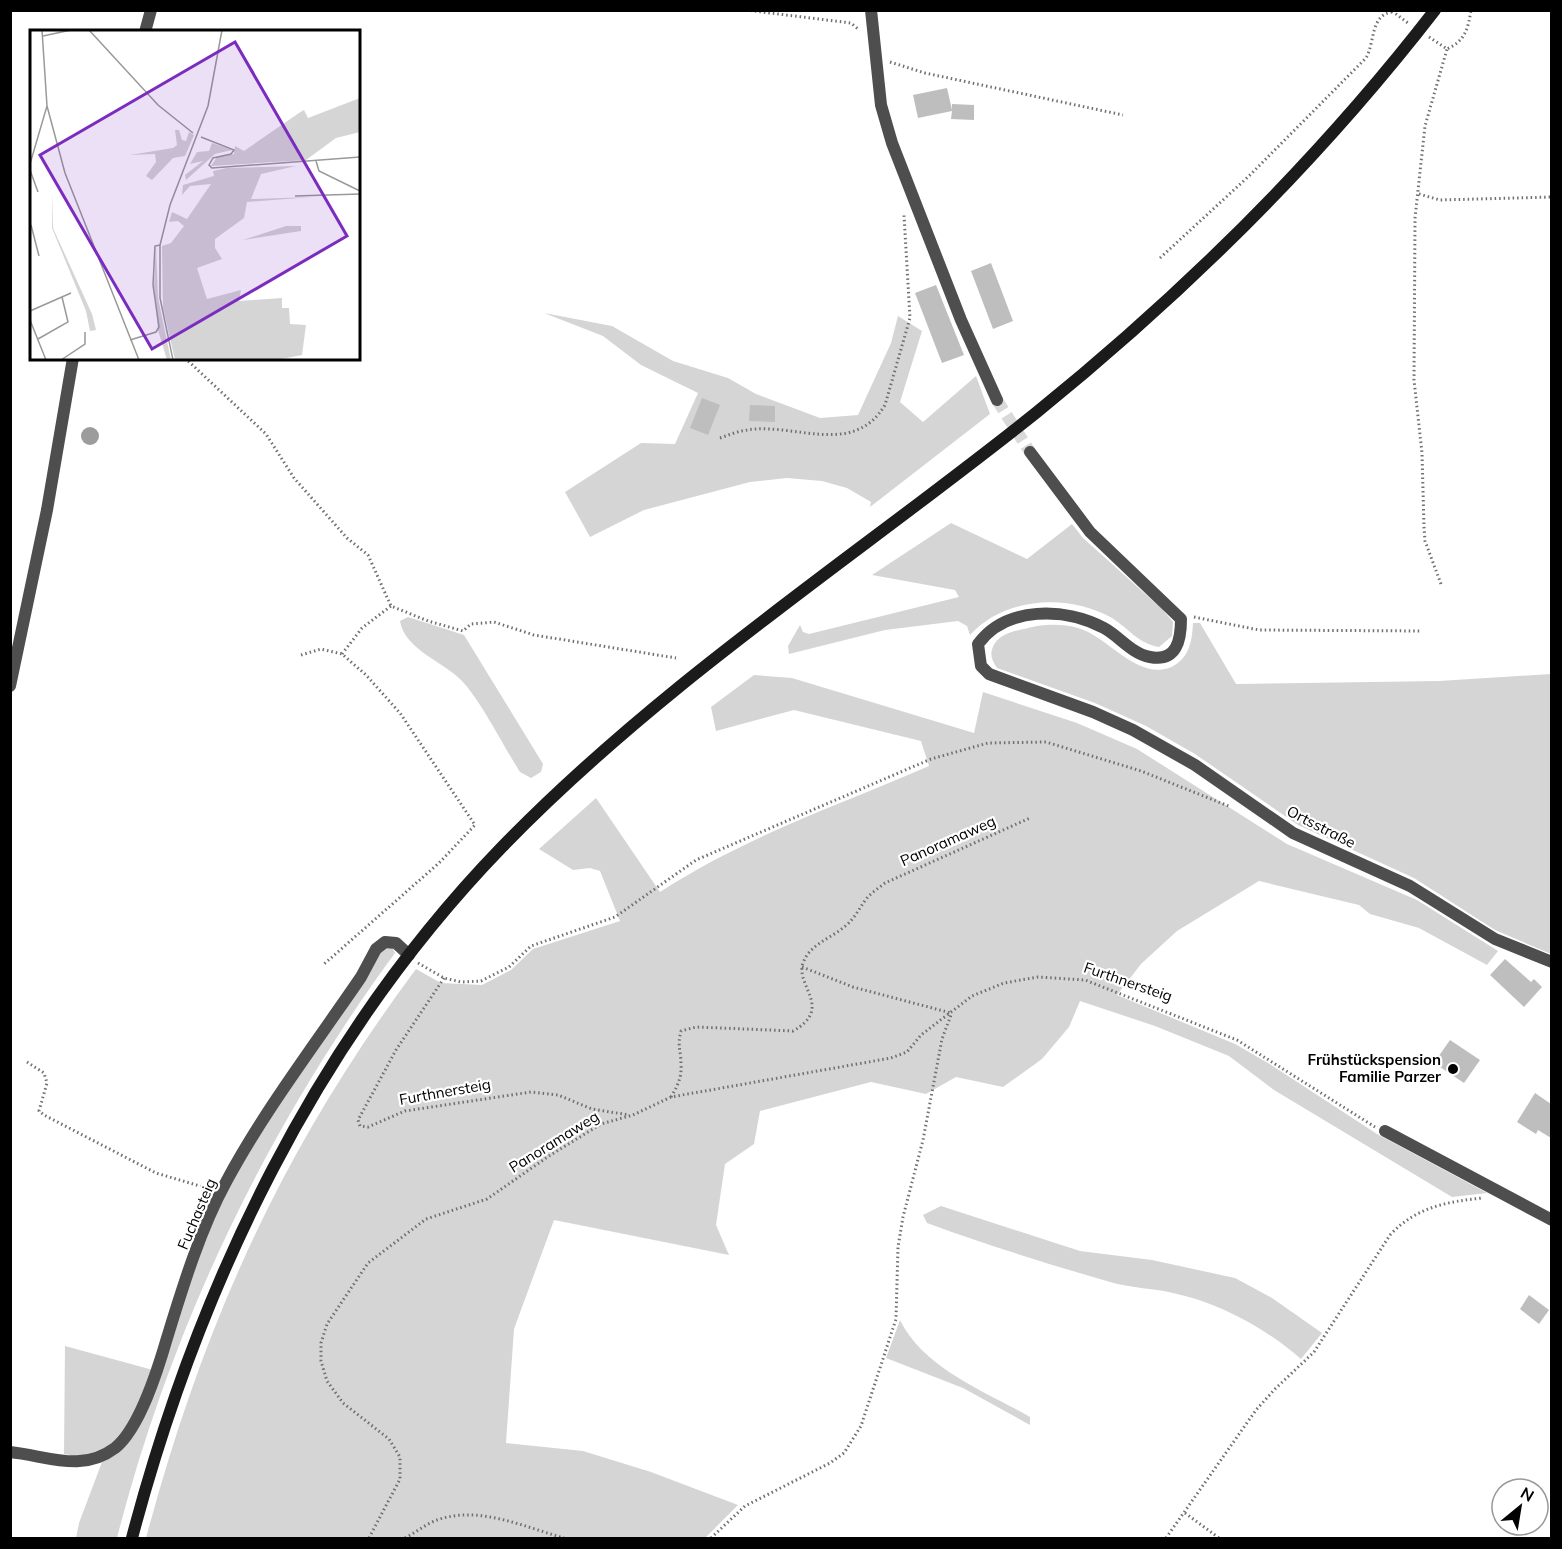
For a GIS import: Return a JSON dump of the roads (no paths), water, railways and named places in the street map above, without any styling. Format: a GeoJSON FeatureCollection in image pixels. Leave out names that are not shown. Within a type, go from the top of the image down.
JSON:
{"type":"FeatureCollection","features":[{"type":"Feature","properties":{"kind":"main road"},"geometry":{"type":"LineString","coordinates":[[132,1539],[164,1427],[195,1338],[248,1218],[279,1156],[332,1066],[409,955],[498,851],[615,739],[730,644],[1034,414],[1178,291],[1262,210],[1335,131],[1435,10]]}},
{"type":"Feature","properties":{"kind":"street"},"geometry":{"type":"LineString","coordinates":[[147,30],[152,10]]}},
{"type":"Feature","properties":{"kind":"street"},"geometry":{"type":"LineString","coordinates":[[871,10],[881,105],[892,143],[961,320],[997,400]]}},
{"type":"Feature","properties":{"kind":"street"},"geometry":{"type":"LineString","coordinates":[[10,686],[47,510],[73,360]]}},
{"type":"Feature","properties":{"kind":"street","name":"Ortsstraße"},"geometry":{"type":"LineString","coordinates":[[1030,452],[1090,532],[1181,619],[1181,640],[1174,651],[1165,657],[1148,657],[1131,648],[1106,628],[1082,618],[1055,613],[1028,615],[1005,621],[988,631],[978,644],[981,666],[989,674],[1093,712],[1165,747],[1293,833],[1410,886],[1495,939],[1551,962]]}},
{"type":"Feature","properties":{"kind":"street","name":"Fuchasteig"},"geometry":{"type":"LineString","coordinates":[[10,1452],[81,1463],[101,1458],[117,1446],[135,1420],[153,1384],[181,1294],[225,1184],[361,977],[376,948],[385,942],[396,943],[409,955]]}},
{"type":"Feature","properties":{"kind":"street"},"geometry":{"type":"LineString","coordinates":[[1385,1131],[1551,1220]]}},
{"type":"Feature","properties":{"kind":"tunnel"},"geometry":{"type":"LineString","coordinates":[[997,400],[1030,452]]}},
{"type":"Feature","properties":{"kind":"place","name":"Frühstückspension Familie Parzer"},"geometry":{"type":"Point","coordinates":[1453,1069]}}]}
